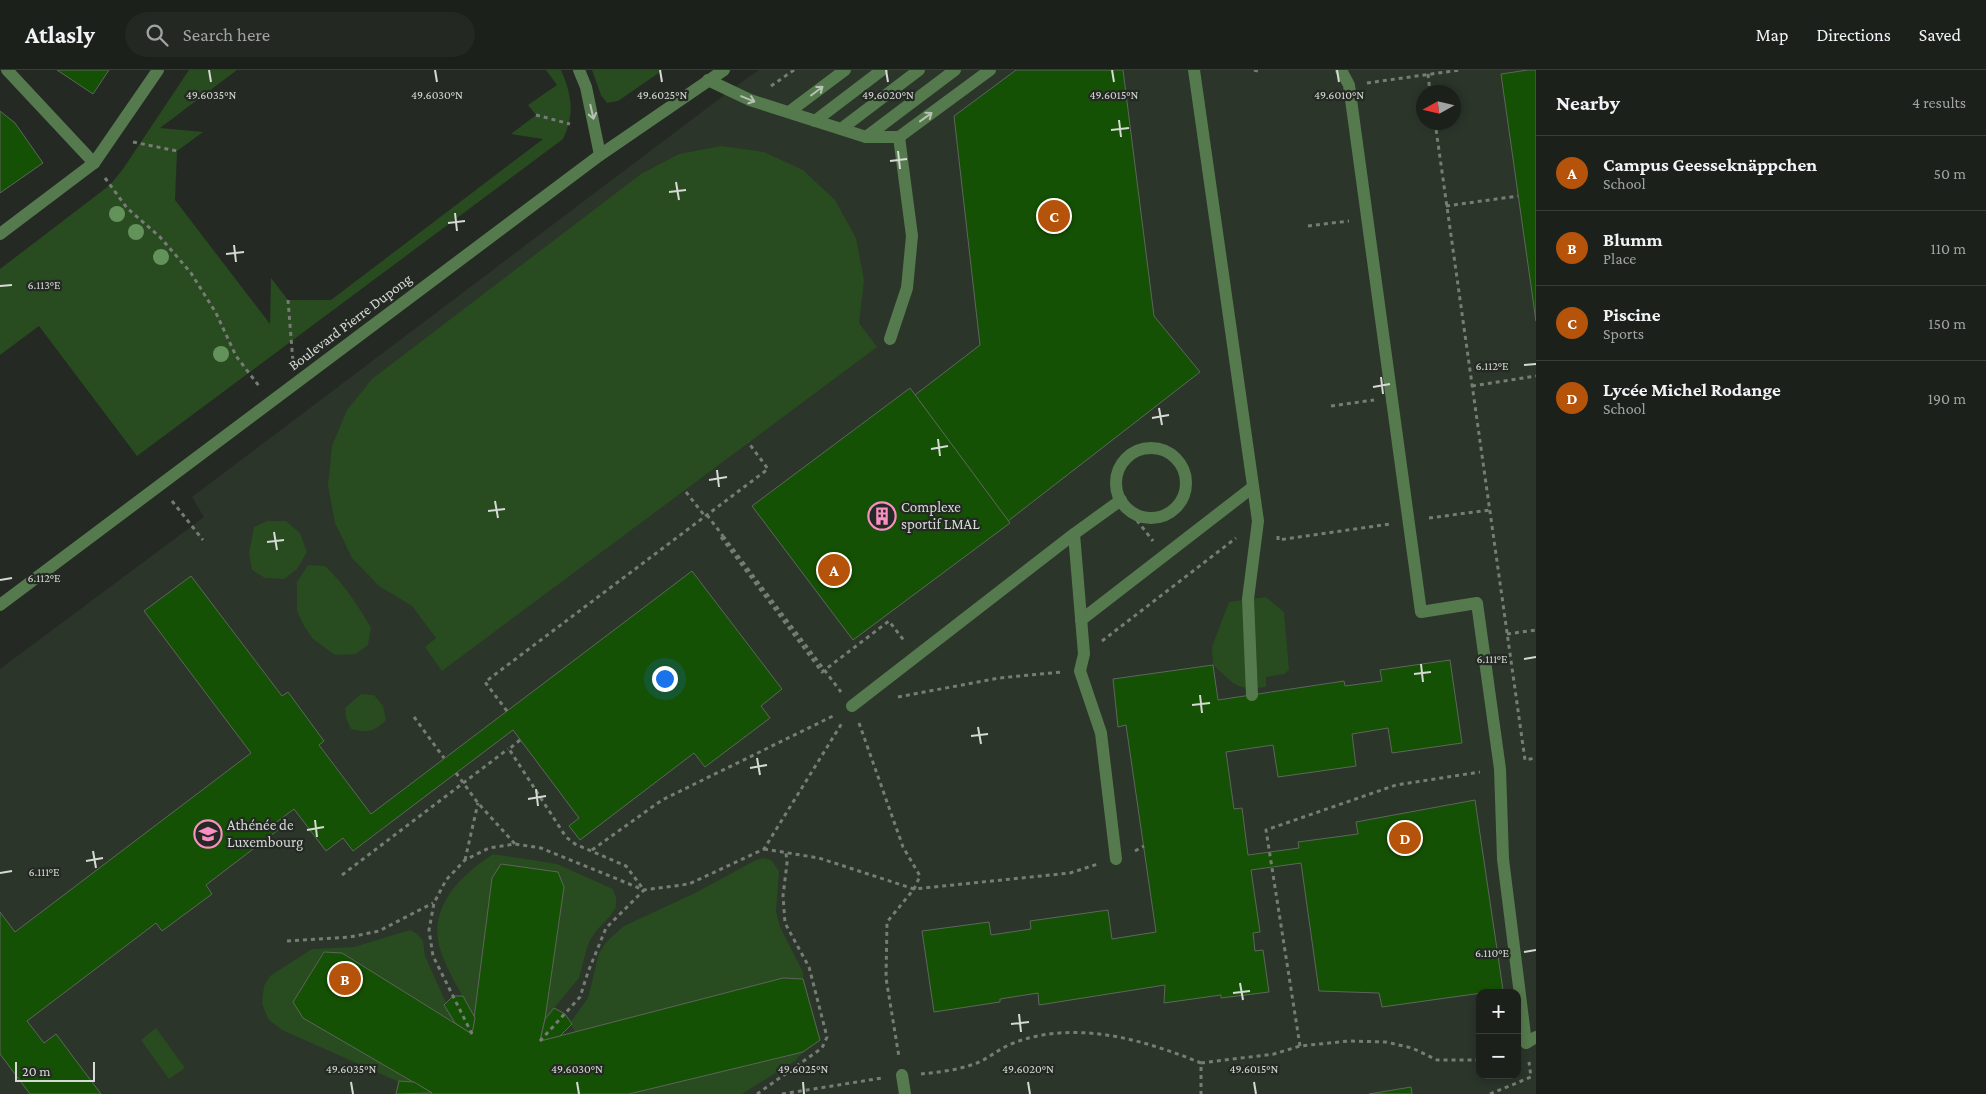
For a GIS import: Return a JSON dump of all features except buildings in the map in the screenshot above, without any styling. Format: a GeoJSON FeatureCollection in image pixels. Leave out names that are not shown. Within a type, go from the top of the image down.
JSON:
{"type":"FeatureCollection","features":[{"type":"Feature","properties":{"kind":"street"},"geometry":{"type":"LineString","coordinates":[[6,70],[94,163]]}},
{"type":"Feature","properties":{"kind":"street"},"geometry":{"type":"LineString","coordinates":[[0,234],[94,163],[158,70]]}},
{"type":"Feature","properties":{"kind":"street"},"geometry":{"type":"LineString","coordinates":[[579,70],[586,86],[600,155]]}},
{"type":"Feature","properties":{"kind":"street","name":"Boulevard Pierre Dupong"},"geometry":{"type":"LineString","coordinates":[[0,605],[600,155],[724,70]]}},
{"type":"Feature","properties":{"kind":"street"},"geometry":{"type":"LineString","coordinates":[[789,112],[845,70]]}},
{"type":"Feature","properties":{"kind":"street"},"geometry":{"type":"LineString","coordinates":[[815,121],[882,70]]}},
{"type":"Feature","properties":{"kind":"street"},"geometry":{"type":"LineString","coordinates":[[841,129],[920,70]]}},
{"type":"Feature","properties":{"kind":"street"},"geometry":{"type":"LineString","coordinates":[[866,137],[955,70]]}},
{"type":"Feature","properties":{"kind":"street"},"geometry":{"type":"LineString","coordinates":[[708,80],[750,100],[866,137],[899,137],[990,70]]}},
{"type":"Feature","properties":{"kind":"street"},"geometry":{"type":"LineString","coordinates":[[1194,70],[1258,521],[1248,599],[1252,695]]}},
{"type":"Feature","properties":{"kind":"street"},"geometry":{"type":"LineString","coordinates":[[1341,70],[1349,85],[1421,612],[1476,603],[1500,769],[1503,859],[1531,1040]]}},
{"type":"Feature","properties":{"kind":"street"},"geometry":{"type":"LineString","coordinates":[[890,339],[907,288],[912,236],[899,137]]}},
{"type":"Feature","properties":{"kind":"street"},"geometry":{"type":"LineString","coordinates":[[1140,449],[1164,450],[1174,456],[1182,465],[1186,476],[1186,489],[1182,500],[1174,510],[1164,516],[1152,518],[1140,516],[1129,510],[1121,500],[1117,482],[1121,464],[1140,449]]}},
{"type":"Feature","properties":{"kind":"street"},"geometry":{"type":"LineString","coordinates":[[1081,620],[1253,487]]}},
{"type":"Feature","properties":{"kind":"street"},"geometry":{"type":"LineString","coordinates":[[852,706],[1074,534],[1121,500]]}},
{"type":"Feature","properties":{"kind":"street"},"geometry":{"type":"LineString","coordinates":[[1074,534],[1084,654],[1080,671],[1101,732],[1116,859]]}},
{"type":"Feature","properties":{"kind":"street"},"geometry":{"type":"LineString","coordinates":[[902,1075],[905,1094]]}},
{"type":"Feature","properties":{"kind":"path"},"geometry":{"type":"LineString","coordinates":[[1349,85],[1460,70]]}},
{"type":"Feature","properties":{"kind":"path"},"geometry":{"type":"LineString","coordinates":[[1428,74],[1429,85]]}},
{"type":"Feature","properties":{"kind":"path"},"geometry":{"type":"LineString","coordinates":[[536,115],[570,124]]}},
{"type":"Feature","properties":{"kind":"path"},"geometry":{"type":"LineString","coordinates":[[1436,130],[1525,760],[1536,758]]}},
{"type":"Feature","properties":{"kind":"path"},"geometry":{"type":"LineString","coordinates":[[113,137],[177,151]]}},
{"type":"Feature","properties":{"kind":"path"},"geometry":{"type":"LineString","coordinates":[[94,163],[127,208],[160,237],[191,273],[216,313],[236,356],[271,402]]}},
{"type":"Feature","properties":{"kind":"path"},"geometry":{"type":"LineString","coordinates":[[1446,206],[1518,196]]}},
{"type":"Feature","properties":{"kind":"path"},"geometry":{"type":"LineString","coordinates":[[1308,226],[1328,224]]}},
{"type":"Feature","properties":{"kind":"path"},"geometry":{"type":"LineString","coordinates":[[288,300],[295,384]]}},
{"type":"Feature","properties":{"kind":"path"},"geometry":{"type":"LineString","coordinates":[[1472,386],[1536,376]]}},
{"type":"Feature","properties":{"kind":"path"},"geometry":{"type":"LineString","coordinates":[[1331,406],[1352,403]]}},
{"type":"Feature","properties":{"kind":"path"},"geometry":{"type":"LineString","coordinates":[[507,711],[485,682],[768,469],[748,442]]}},
{"type":"Feature","properties":{"kind":"path"},"geometry":{"type":"LineString","coordinates":[[160,485],[204,540]]}},
{"type":"Feature","properties":{"kind":"path"},"geometry":{"type":"LineString","coordinates":[[686,492],[722,536],[841,692]]}},
{"type":"Feature","properties":{"kind":"path"},"geometry":{"type":"LineString","coordinates":[[1084,654],[1258,521]]}},
{"type":"Feature","properties":{"kind":"path"},"geometry":{"type":"LineString","coordinates":[[1278,540],[1347,530]]}},
{"type":"Feature","properties":{"kind":"path"},"geometry":{"type":"LineString","coordinates":[[722,536],[822,672],[890,621],[897,631]]}},
{"type":"Feature","properties":{"kind":"path"},"geometry":{"type":"LineString","coordinates":[[1508,634],[1536,630]]}},
{"type":"Feature","properties":{"kind":"path"},"geometry":{"type":"LineString","coordinates":[[889,699],[999,678],[1080,671]]}},
{"type":"Feature","properties":{"kind":"path"},"geometry":{"type":"LineString","coordinates":[[764,849],[852,706]]}},
{"type":"Feature","properties":{"kind":"path"},"geometry":{"type":"LineString","coordinates":[[592,850],[662,800],[852,706]]}},
{"type":"Feature","properties":{"kind":"path"},"geometry":{"type":"LineString","coordinates":[[414,716],[444,758]]}},
{"type":"Feature","properties":{"kind":"path"},"geometry":{"type":"LineString","coordinates":[[860,725],[903,847],[920,876],[914,889],[887,922],[886,978],[902,1075],[944,1072],[977,1063],[1010,1044],[1036,1036],[1076,1032],[1128,1038],[1161,1047],[1201,1063],[1274,1054],[1300,1046],[1350,1042],[1386,1042],[1412,1048],[1437,1060],[1476,1060]]}},
{"type":"Feature","properties":{"kind":"path"},"geometry":{"type":"LineString","coordinates":[[342,875],[520,740]]}},
{"type":"Feature","properties":{"kind":"path"},"geometry":{"type":"LineString","coordinates":[[508,749],[566,837],[575,844],[626,866],[644,890]]}},
{"type":"Feature","properties":{"kind":"path"},"geometry":{"type":"LineString","coordinates":[[1300,1046],[1266,830],[1396,785],[1500,769]]}},
{"type":"Feature","properties":{"kind":"path"},"geometry":{"type":"LineString","coordinates":[[456,773],[478,803],[515,844]]}},
{"type":"Feature","properties":{"kind":"path"},"geometry":{"type":"LineString","coordinates":[[465,860],[478,803]]}},
{"type":"Feature","properties":{"kind":"path"},"geometry":{"type":"LineString","coordinates":[[472,1034],[433,956],[429,930],[434,903],[446,880],[465,860],[489,848],[515,844],[542,848],[644,890],[689,884],[764,849],[819,858],[914,889],[1070,873],[1116,859]]}},
{"type":"Feature","properties":{"kind":"path"},"geometry":{"type":"LineString","coordinates":[[757,1094],[822,1048],[827,1037],[810,966],[785,923],[783,896],[787,863],[786,852]]}},
{"type":"Feature","properties":{"kind":"path"},"geometry":{"type":"LineString","coordinates":[[540,1041],[580,997],[606,928],[644,890]]}},
{"type":"Feature","properties":{"kind":"path"},"geometry":{"type":"LineString","coordinates":[[287,941],[350,937],[379,931],[434,903]]}},
{"type":"Feature","properties":{"kind":"path"},"geometry":{"type":"LineString","coordinates":[[1490,1094],[1531,1077],[1531,1040]]}},
{"type":"Feature","properties":{"kind":"path"},"geometry":{"type":"LineString","coordinates":[[1201,1063],[1201,1094]]}},
{"type":"Feature","properties":{"kind":"path"},"geometry":{"type":"LineString","coordinates":[[783,1094],[876,1079]]}},
{"type":"Feature","properties":{"kind":"shaded area"},"geometry":{"type":"Polygon","coordinates":[[[759,70],[1536,70],[1536,1094],[0,1094],[0,669],[204,517],[192,497],[759,70]]]}},
{"type":"Feature","properties":{"kind":"green space"},"geometry":{"type":"Polygon","coordinates":[[[189,70],[237,70],[160,128],[203,132],[177,151],[175,200],[270,324],[271,278],[288,300],[331,300],[543,139],[511,134],[536,115],[528,105],[557,85],[546,70],[561,70],[570,96],[571,113],[563,139],[137,456],[39,326],[0,355],[0,269],[110,185],[123,169],[189,70]]]}},
{"type":"Feature","properties":{"kind":"green space"},"geometry":{"type":"Polygon","coordinates":[[[592,70],[663,70],[618,101],[607,103],[601,95],[592,70]]]}},
{"type":"Feature","properties":{"kind":"green space"},"geometry":{"type":"Polygon","coordinates":[[[721,146],[764,152],[803,170],[835,200],[856,238],[864,280],[859,323],[877,347],[442,671],[425,647],[436,638],[412,606],[379,586],[352,558],[335,523],[328,485],[332,446],[347,410],[372,379],[641,174],[679,154],[721,146]]]}},
{"type":"Feature","properties":{"kind":"green space"},"geometry":{"type":"Polygon","coordinates":[[[267,521],[286,521],[300,533],[307,552],[297,569],[284,579],[265,578],[252,570],[249,553],[254,527],[267,521]]]}},
{"type":"Feature","properties":{"kind":"green space"},"geometry":{"type":"Polygon","coordinates":[[[308,565],[325,566],[332,573],[350,595],[371,628],[368,645],[356,654],[335,655],[313,639],[304,626],[297,611],[297,582],[308,565]]]}},
{"type":"Feature","properties":{"kind":"green space"},"geometry":{"type":"Polygon","coordinates":[[[1266,597],[1284,612],[1289,670],[1284,674],[1266,677],[1266,687],[1241,687],[1236,685],[1213,665],[1212,647],[1229,602],[1266,597]]]}},
{"type":"Feature","properties":{"kind":"green space"},"geometry":{"type":"Polygon","coordinates":[[[361,694],[374,695],[383,706],[386,720],[374,729],[361,731],[351,729],[346,718],[345,708],[361,694]]]}},
{"type":"Feature","properties":{"kind":"green space"},"geometry":{"type":"Polygon","coordinates":[[[493,854],[557,864],[613,889],[616,897],[616,907],[590,940],[579,978],[545,1019],[564,887],[558,872],[501,864],[475,1018],[452,977],[441,952],[438,921],[442,907],[458,883],[493,854]]]}},
{"type":"Feature","properties":{"kind":"green space"},"geometry":{"type":"Polygon","coordinates":[[[763,858],[771,860],[779,871],[776,911],[780,927],[803,972],[803,979],[783,978],[575,1032],[570,1023],[588,998],[599,953],[606,942],[624,926],[697,892],[763,858]]]}},
{"type":"Feature","properties":{"kind":"green space"},"geometry":{"type":"Polygon","coordinates":[[[410,930],[423,941],[425,956],[455,1023],[342,953],[323,952],[293,1002],[303,1018],[432,1093],[426,1094],[282,1030],[268,1019],[262,1003],[264,986],[270,976],[312,949],[354,947],[410,930]]]}},
{"type":"Feature","properties":{"kind":"green space"},"geometry":{"type":"Polygon","coordinates":[[[156,1028],[185,1068],[169,1079],[141,1040],[156,1028]]]}},
{"type":"Feature","properties":{"kind":"green space"},"geometry":{"type":"Polygon","coordinates":[[[803,1052],[795,1061],[742,1094],[629,1094],[803,1052]]]}},
{"type":"Feature","properties":{"kind":"place","name":"Piscine"},"geometry":{"type":"Point","coordinates":[1054,216]}},
{"type":"Feature","properties":{"kind":"place","name":"Complexe sportif LMAL"},"geometry":{"type":"Point","coordinates":[882,516]}},
{"type":"Feature","properties":{"kind":"place","name":"Campus Geesseknäppchen"},"geometry":{"type":"Point","coordinates":[834,570]}},
{"type":"Feature","properties":{"kind":"place","name":"Athénée de Luxembourg"},"geometry":{"type":"Point","coordinates":[208,834]}},
{"type":"Feature","properties":{"kind":"place","name":"Lycée Michel Rodange"},"geometry":{"type":"Point","coordinates":[1405,838]}},
{"type":"Feature","properties":{"kind":"place","name":"Blumm"},"geometry":{"type":"Point","coordinates":[345,979]}}]}
